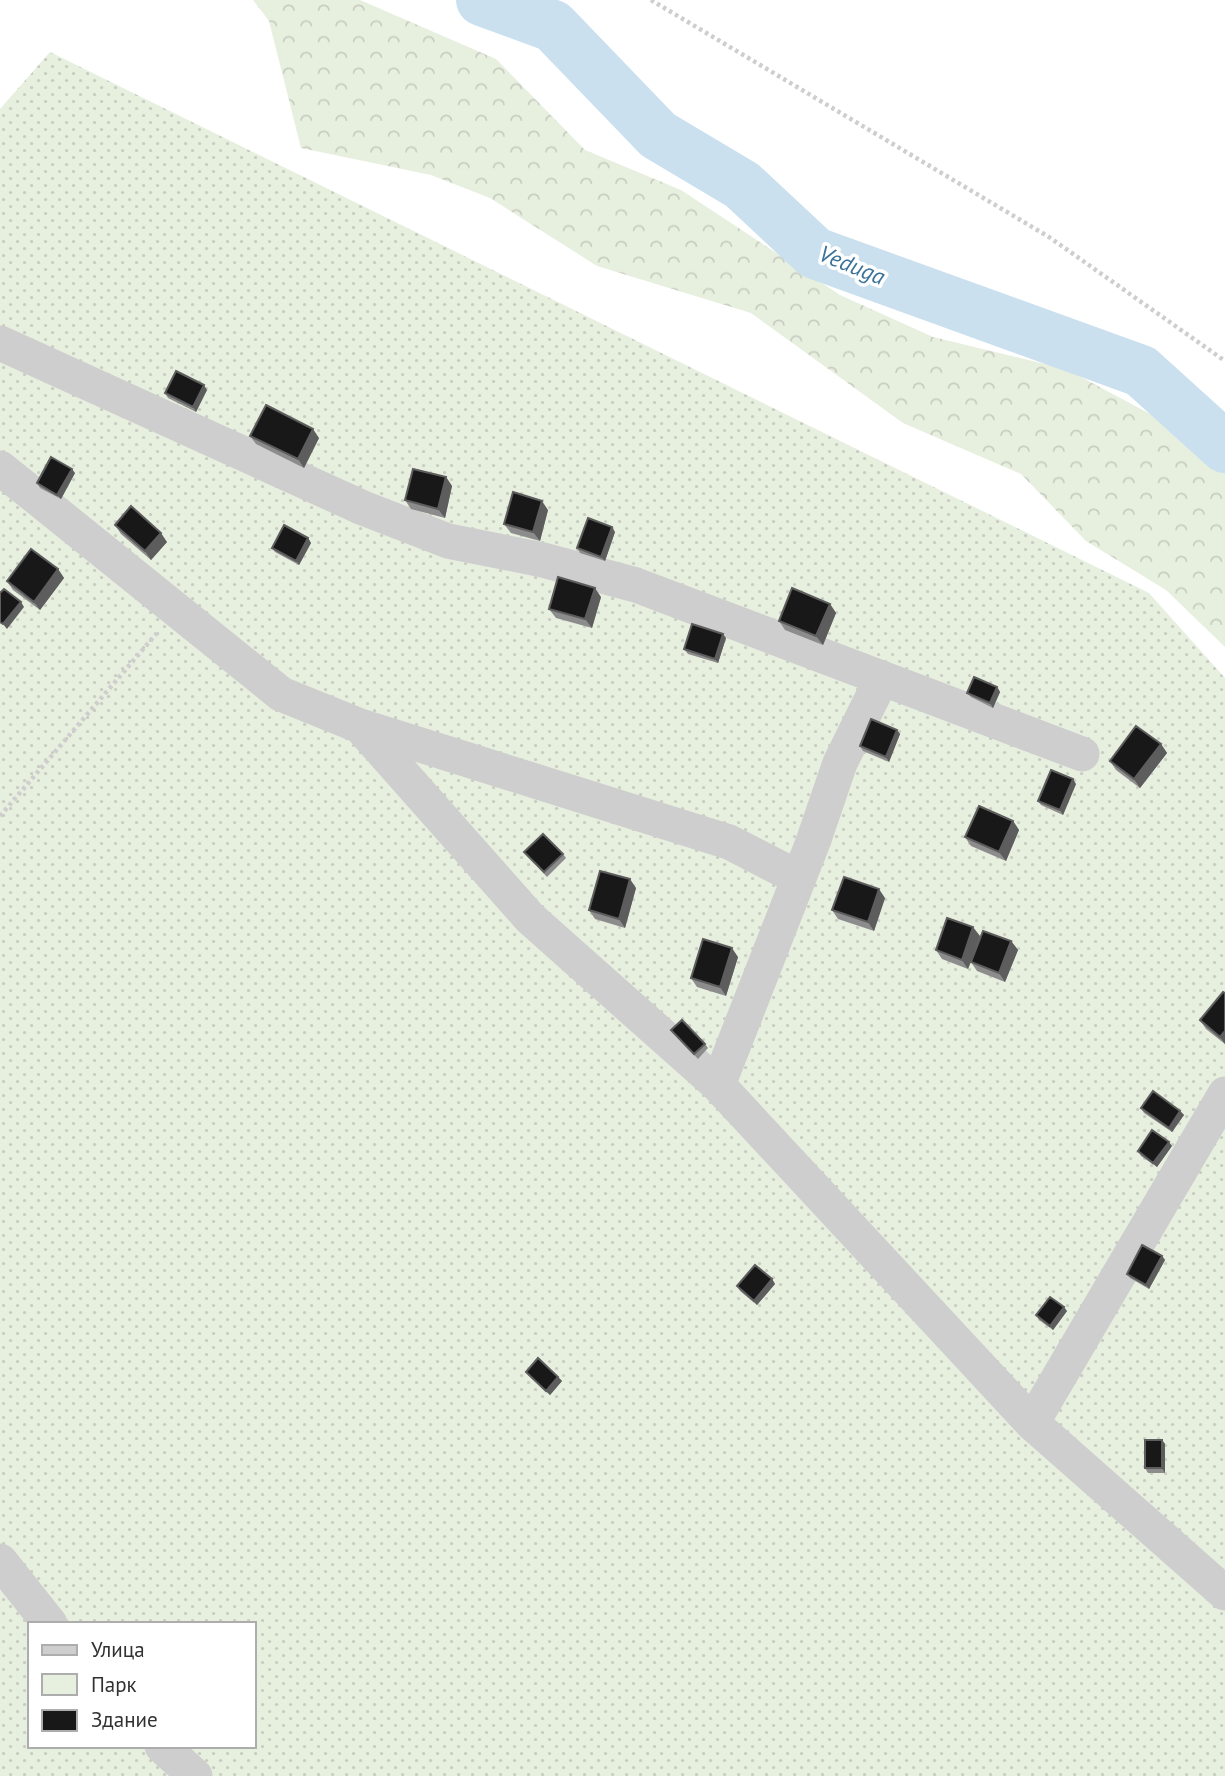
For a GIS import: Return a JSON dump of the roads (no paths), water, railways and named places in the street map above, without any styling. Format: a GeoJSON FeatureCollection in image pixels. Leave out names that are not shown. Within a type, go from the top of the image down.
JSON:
{"type":"FeatureCollection","features":[{"type":"Feature","properties":{"kind":"street"},"geometry":{"type":"LineString","coordinates":[[0,343],[148,412],[399,522],[449,541],[543,560],[636,585],[1082,754]]}},
{"type":"Feature","properties":{"kind":"street"},"geometry":{"type":"LineString","coordinates":[[0,468],[281,694],[360,726],[729,842],[799,878]]}},
{"type":"Feature","properties":{"kind":"street"},"geometry":{"type":"LineString","coordinates":[[718,1085],[799,878],[840,763],[881,678]]}},
{"type":"Feature","properties":{"kind":"street"},"geometry":{"type":"LineString","coordinates":[[360,726],[530,918],[718,1085],[1032,1423],[1225,1593]]}},
{"type":"Feature","properties":{"kind":"street"},"geometry":{"type":"LineString","coordinates":[[1032,1423],[1225,1094]]}},
{"type":"Feature","properties":{"kind":"street"},"geometry":{"type":"LineString","coordinates":[[0,1561],[48,1622]]}},
{"type":"Feature","properties":{"kind":"street"},"geometry":{"type":"LineString","coordinates":[[164,1748],[195,1776]]}},
{"type":"Feature","properties":{"kind":"waterway","name":"Veduga"},"geometry":{"type":"LineString","coordinates":[[482,0],[553,26],[658,135],[742,185],[815,253],[1141,371],[1225,447]]}}]}
